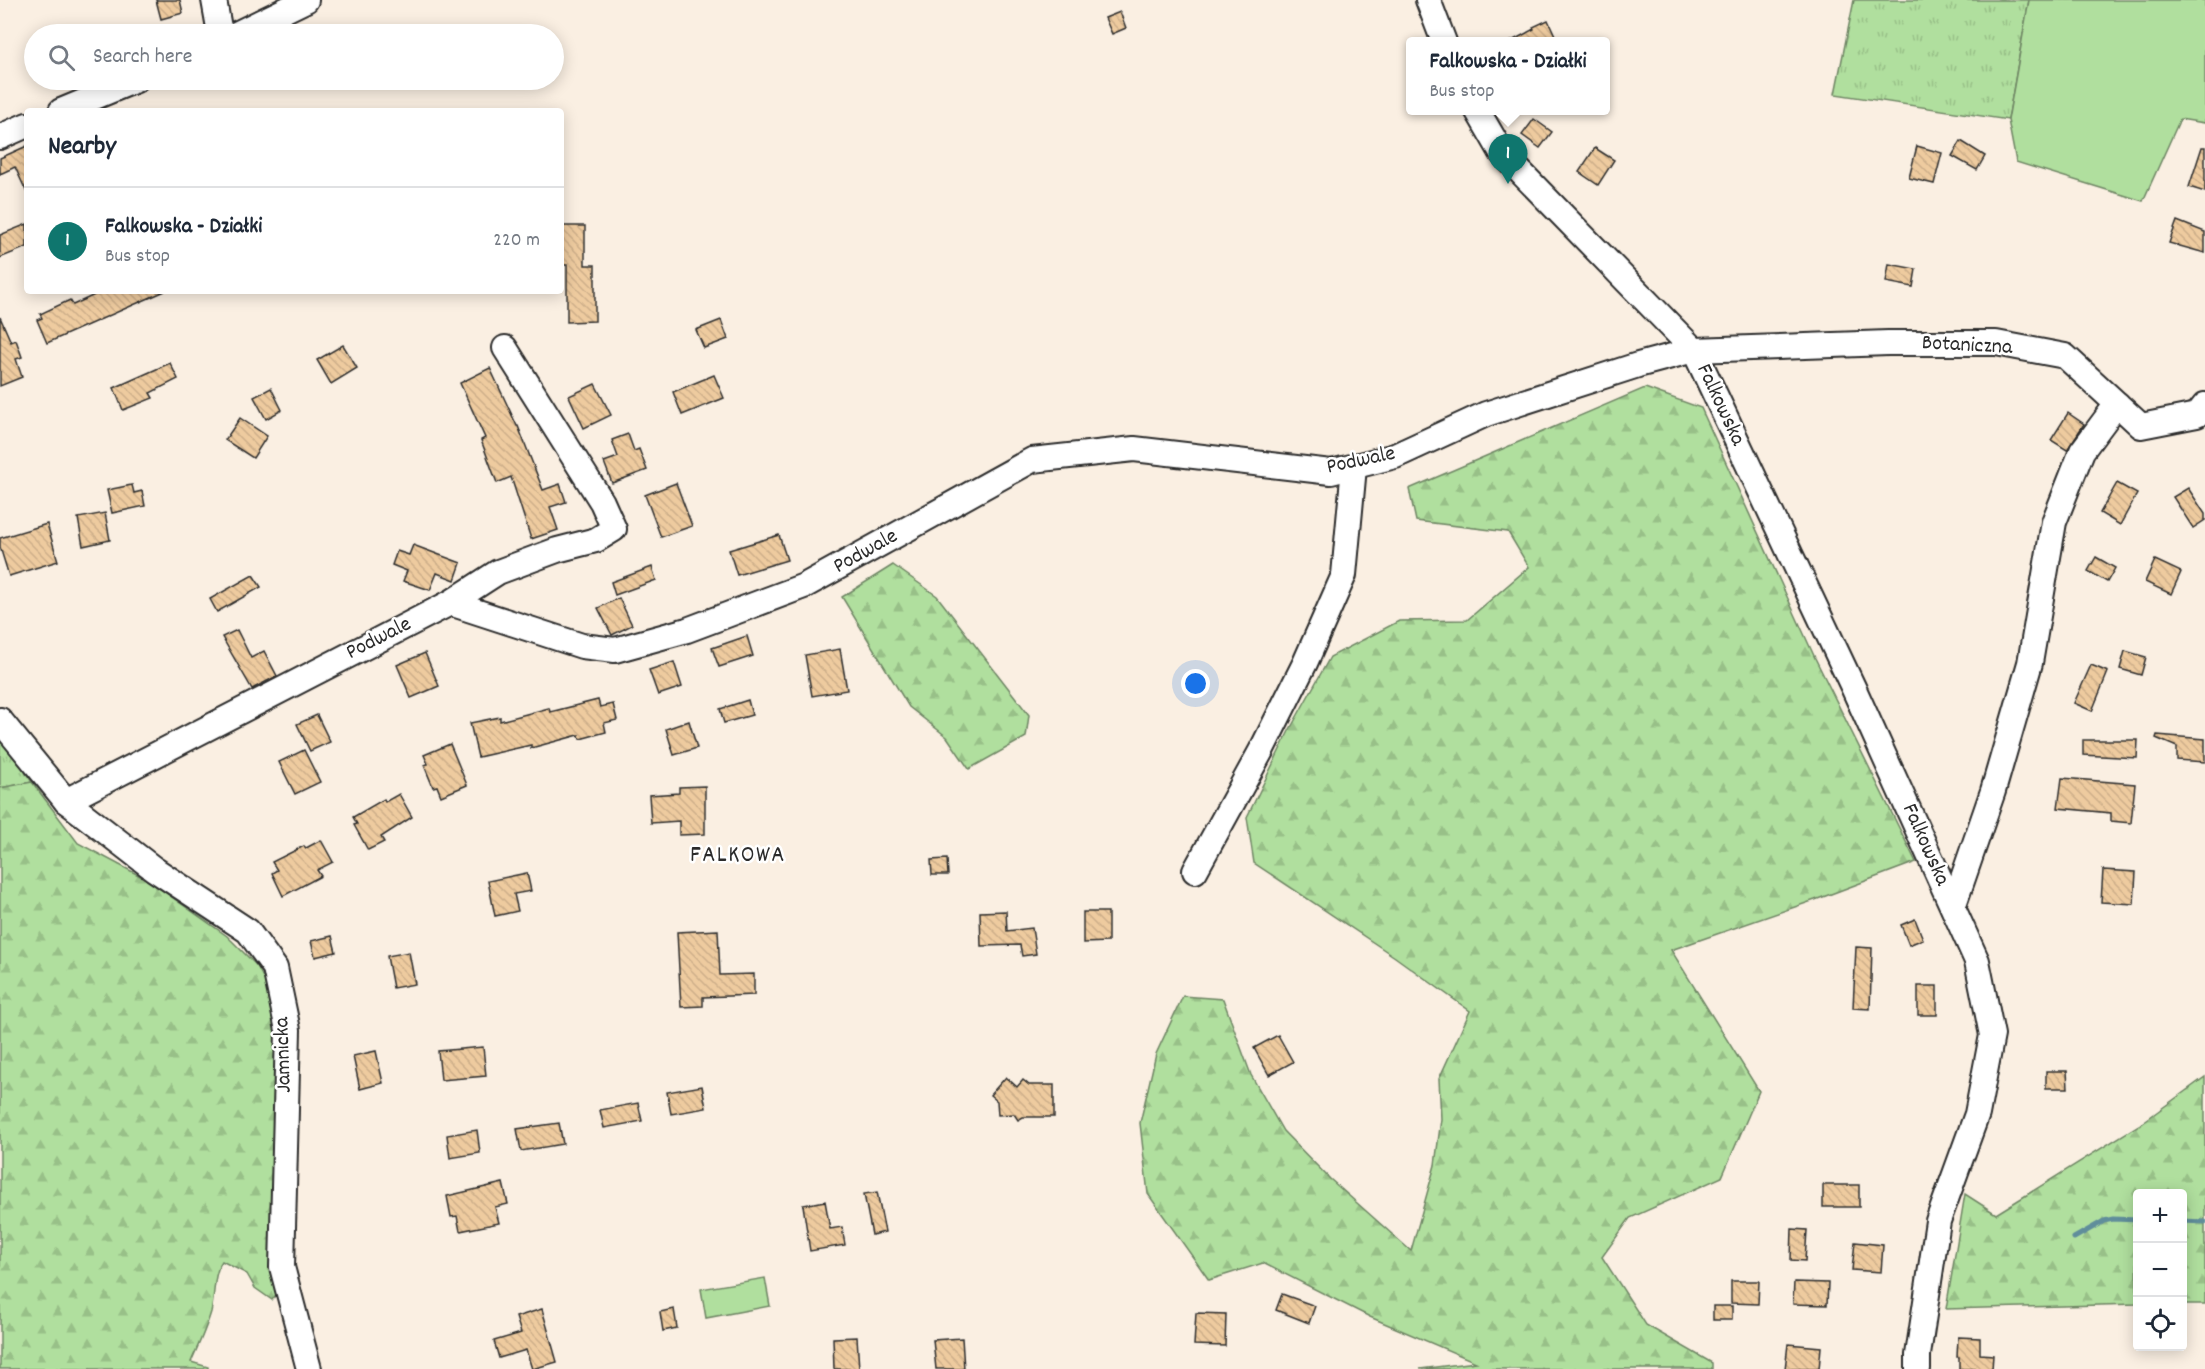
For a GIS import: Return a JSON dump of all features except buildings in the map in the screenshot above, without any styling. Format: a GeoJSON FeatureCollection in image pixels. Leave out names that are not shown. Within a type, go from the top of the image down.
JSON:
{"type":"FeatureCollection","features":[{"type":"Feature","properties":{"kind":"street"},"geometry":{"type":"LineString","coordinates":[[214,0],[218,24]]}},
{"type":"Feature","properties":{"kind":"street"},"geometry":{"type":"LineString","coordinates":[[257,24],[306,0]]}},
{"type":"Feature","properties":{"kind":"street"},"geometry":{"type":"LineString","coordinates":[[1428,0],[1442,37]]}},
{"type":"Feature","properties":{"kind":"street"},"geometry":{"type":"LineString","coordinates":[[68,108],[112,90]]}},
{"type":"Feature","properties":{"kind":"street","name":"Falkowska"},"geometry":{"type":"LineString","coordinates":[[1479,115],[1502,153],[1694,350],[1853,687],[1977,961],[1992,1035],[1977,1114],[1938,1221],[1918,1355],[1918,1369]]}},
{"type":"Feature","properties":{"kind":"street"},"geometry":{"type":"LineString","coordinates":[[0,137],[24,126]]}},
{"type":"Feature","properties":{"kind":"street","name":"Botaniczna"},"geometry":{"type":"LineString","coordinates":[[1694,350],[1888,343],[1996,343],[2065,356],[2140,426],[2198,415],[2205,405]]}},
{"type":"Feature","properties":{"kind":"street"},"geometry":{"type":"LineString","coordinates":[[450,603],[498,572],[557,550],[596,540],[614,529],[602,502],[505,348]]}},
{"type":"Feature","properties":{"kind":"street","name":"Podwale"},"geometry":{"type":"LineString","coordinates":[[66,801],[450,603],[582,646],[615,650],[687,630],[804,586],[1032,460],[1134,449],[1331,472],[1395,456],[1486,414],[1638,365],[1694,350]]}},
{"type":"Feature","properties":{"kind":"street"},"geometry":{"type":"LineString","coordinates":[[1953,907],[1993,791],[2030,663],[2054,522],[2082,451],[2117,404]]}},
{"type":"Feature","properties":{"kind":"street"},"geometry":{"type":"LineString","coordinates":[[1195,871],[1261,751],[1305,663],[1345,569],[1354,467]]}},
{"type":"Feature","properties":{"kind":"street","name":"Jamnicka"},"geometry":{"type":"LineString","coordinates":[[0,720],[66,801],[154,870],[248,931],[275,969],[288,1030],[282,1267],[309,1369]]}},
{"type":"Feature","properties":{"kind":"green space"},"geometry":{"type":"Polygon","coordinates":[[[1854,0],[2029,0],[2008,120],[1835,94],[1854,0]]]}},
{"type":"Feature","properties":{"kind":"green space"},"geometry":{"type":"Polygon","coordinates":[[[2029,0],[2205,0],[2205,123],[2180,119],[2143,201],[2016,162],[2008,120],[2029,0]]]}},
{"type":"Feature","properties":{"kind":"green space"},"geometry":{"type":"Polygon","coordinates":[[[1645,388],[1701,408],[1815,658],[1916,862],[1671,950],[1759,1091],[1722,1177],[1630,1218],[1602,1257],[1646,1325],[1712,1363],[1712,1369],[1420,1369],[1476,1362],[1370,1317],[1263,1263],[1209,1280],[1148,1194],[1140,1123],[1156,1054],[1183,996],[1223,999],[1251,1075],[1283,1131],[1330,1179],[1411,1251],[1435,1165],[1441,1119],[1439,1079],[1470,1011],[1395,957],[1254,863],[1247,817],[1289,731],[1330,657],[1399,621],[1467,620],[1529,567],[1508,532],[1416,521],[1409,489],[1645,388]]]}},
{"type":"Feature","properties":{"kind":"green space"},"geometry":{"type":"Polygon","coordinates":[[[893,565],[937,596],[1029,715],[1026,737],[969,769],[947,737],[909,707],[842,597],[893,565]]]}},
{"type":"Feature","properties":{"kind":"green space"},"geometry":{"type":"Polygon","coordinates":[[[0,735],[3,739],[32,782],[0,788],[0,735]]]}},
{"type":"Feature","properties":{"kind":"green space"},"geometry":{"type":"Polygon","coordinates":[[[32,782],[78,843],[146,879],[227,936],[257,966],[272,995],[282,1047],[279,1291],[272,1300],[255,1288],[247,1274],[222,1261],[216,1278],[211,1312],[191,1362],[208,1367],[208,1369],[0,1369],[0,788],[32,782]]]}},
{"type":"Feature","properties":{"kind":"green space"},"geometry":{"type":"Polygon","coordinates":[[[2205,1077],[2205,1304],[2187,1304],[2187,1189],[2133,1189],[2133,1304],[1946,1309],[1965,1194],[1996,1214],[2139,1125],[2205,1077]]]}},
{"type":"Feature","properties":{"kind":"green space"},"geometry":{"type":"Polygon","coordinates":[[[765,1278],[770,1306],[706,1318],[701,1289],[765,1278]]]}},
{"type":"Feature","properties":{"kind":"waterway"},"geometry":{"type":"LineString","coordinates":[[2074,1238],[2104,1221],[2133,1220]]}},
{"type":"Feature","properties":{"kind":"waterway"},"geometry":{"type":"LineString","coordinates":[[2187,1221],[2205,1222]]}},
{"type":"Feature","properties":{"kind":"place","name":"Falkowska - Działki"},"geometry":{"type":"Point","coordinates":[1508,184]}},
{"type":"Feature","properties":{"kind":"district","name":"FALKOWA"},"geometry":{"type":"Point","coordinates":[738,856]}}]}
